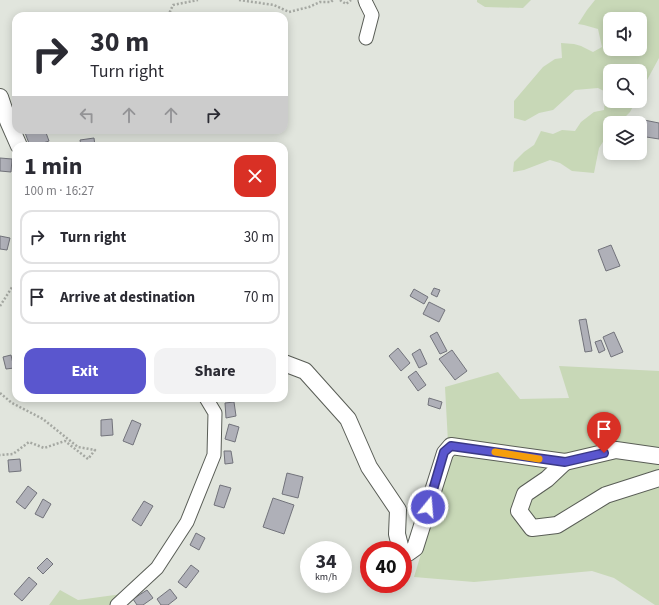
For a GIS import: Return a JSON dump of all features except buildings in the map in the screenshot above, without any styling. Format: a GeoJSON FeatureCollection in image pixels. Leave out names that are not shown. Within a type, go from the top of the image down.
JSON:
{"type":"FeatureCollection","features":[{"type":"Feature","properties":{"kind":"street"},"geometry":{"type":"LineString","coordinates":[[366,0],[372,16],[366,38]]}},
{"type":"Feature","properties":{"kind":"street"},"geometry":{"type":"LineString","coordinates":[[0,97],[12,131]]}},
{"type":"Feature","properties":{"kind":"street"},"geometry":{"type":"LineString","coordinates":[[288,365],[305,371],[348,419],[369,467],[398,510],[397,534],[399,541]]}},
{"type":"Feature","properties":{"kind":"street"},"geometry":{"type":"LineString","coordinates":[[117,605],[157,568],[187,522],[214,455],[215,413],[208,402]]}},
{"type":"Feature","properties":{"kind":"street"},"geometry":{"type":"LineString","coordinates":[[412,550],[416,548],[444,452],[451,446],[565,462],[616,450],[659,456]]}},
{"type":"Feature","properties":{"kind":"street"},"geometry":{"type":"LineString","coordinates":[[565,462],[547,479],[525,494],[519,511],[532,528],[557,525],[606,495],[659,478]]}},
{"type":"Feature","properties":{"kind":"path"},"geometry":{"type":"LineString","coordinates":[[170,12],[173,5],[198,0]]}},
{"type":"Feature","properties":{"kind":"path"},"geometry":{"type":"LineString","coordinates":[[239,0],[274,5],[289,12],[309,7],[320,2],[331,2],[333,0]]}},
{"type":"Feature","properties":{"kind":"path"},"geometry":{"type":"LineString","coordinates":[[340,0],[346,4],[351,0]]}},
{"type":"Feature","properties":{"kind":"path"},"geometry":{"type":"LineString","coordinates":[[0,306],[12,287]]}},
{"type":"Feature","properties":{"kind":"path"},"geometry":{"type":"LineString","coordinates":[[0,393],[12,403],[42,419],[78,447],[95,450],[88,459],[66,441],[44,448],[29,442],[13,454],[0,455]]}},
{"type":"Feature","properties":{"kind":"green space"},"geometry":{"type":"Polygon","coordinates":[[[477,0],[531,0],[523,8],[485,7],[477,2],[477,0]]]}},
{"type":"Feature","properties":{"kind":"green space"},"geometry":{"type":"Polygon","coordinates":[[[595,0],[659,0],[659,58],[647,80],[647,64],[603,64],[603,90],[598,88],[575,90],[553,110],[539,113],[525,121],[514,118],[514,101],[543,67],[555,59],[562,58],[561,43],[574,44],[593,52],[602,47],[598,29],[578,24],[595,0]]]}},
{"type":"Feature","properties":{"kind":"green space"},"geometry":{"type":"Polygon","coordinates":[[[604,108],[632,108],[626,116],[603,116],[603,142],[599,148],[594,173],[572,171],[560,163],[550,160],[524,170],[513,172],[514,162],[534,145],[541,131],[553,134],[562,130],[575,131],[581,122],[594,112],[604,110],[604,108]]]}},
{"type":"Feature","properties":{"kind":"green space"},"geometry":{"type":"Polygon","coordinates":[[[559,366],[659,371],[659,605],[655,605],[614,578],[592,571],[474,582],[414,577],[449,461],[445,387],[498,372],[520,399],[569,398],[559,366]]]}},
{"type":"Feature","properties":{"kind":"green space"},"geometry":{"type":"Polygon","coordinates":[[[60,590],[78,600],[122,594],[111,605],[49,605],[60,590]]]}},
{"type":"Feature","properties":{"kind":"slow traffic"},"geometry":{"type":"LineString","coordinates":[[495,452],[539,459]]}},
{"type":"Feature","properties":{"kind":"route"},"geometry":{"type":"LineString","coordinates":[[428,507],[444,452],[451,446],[565,462],[604,453]]}}]}
